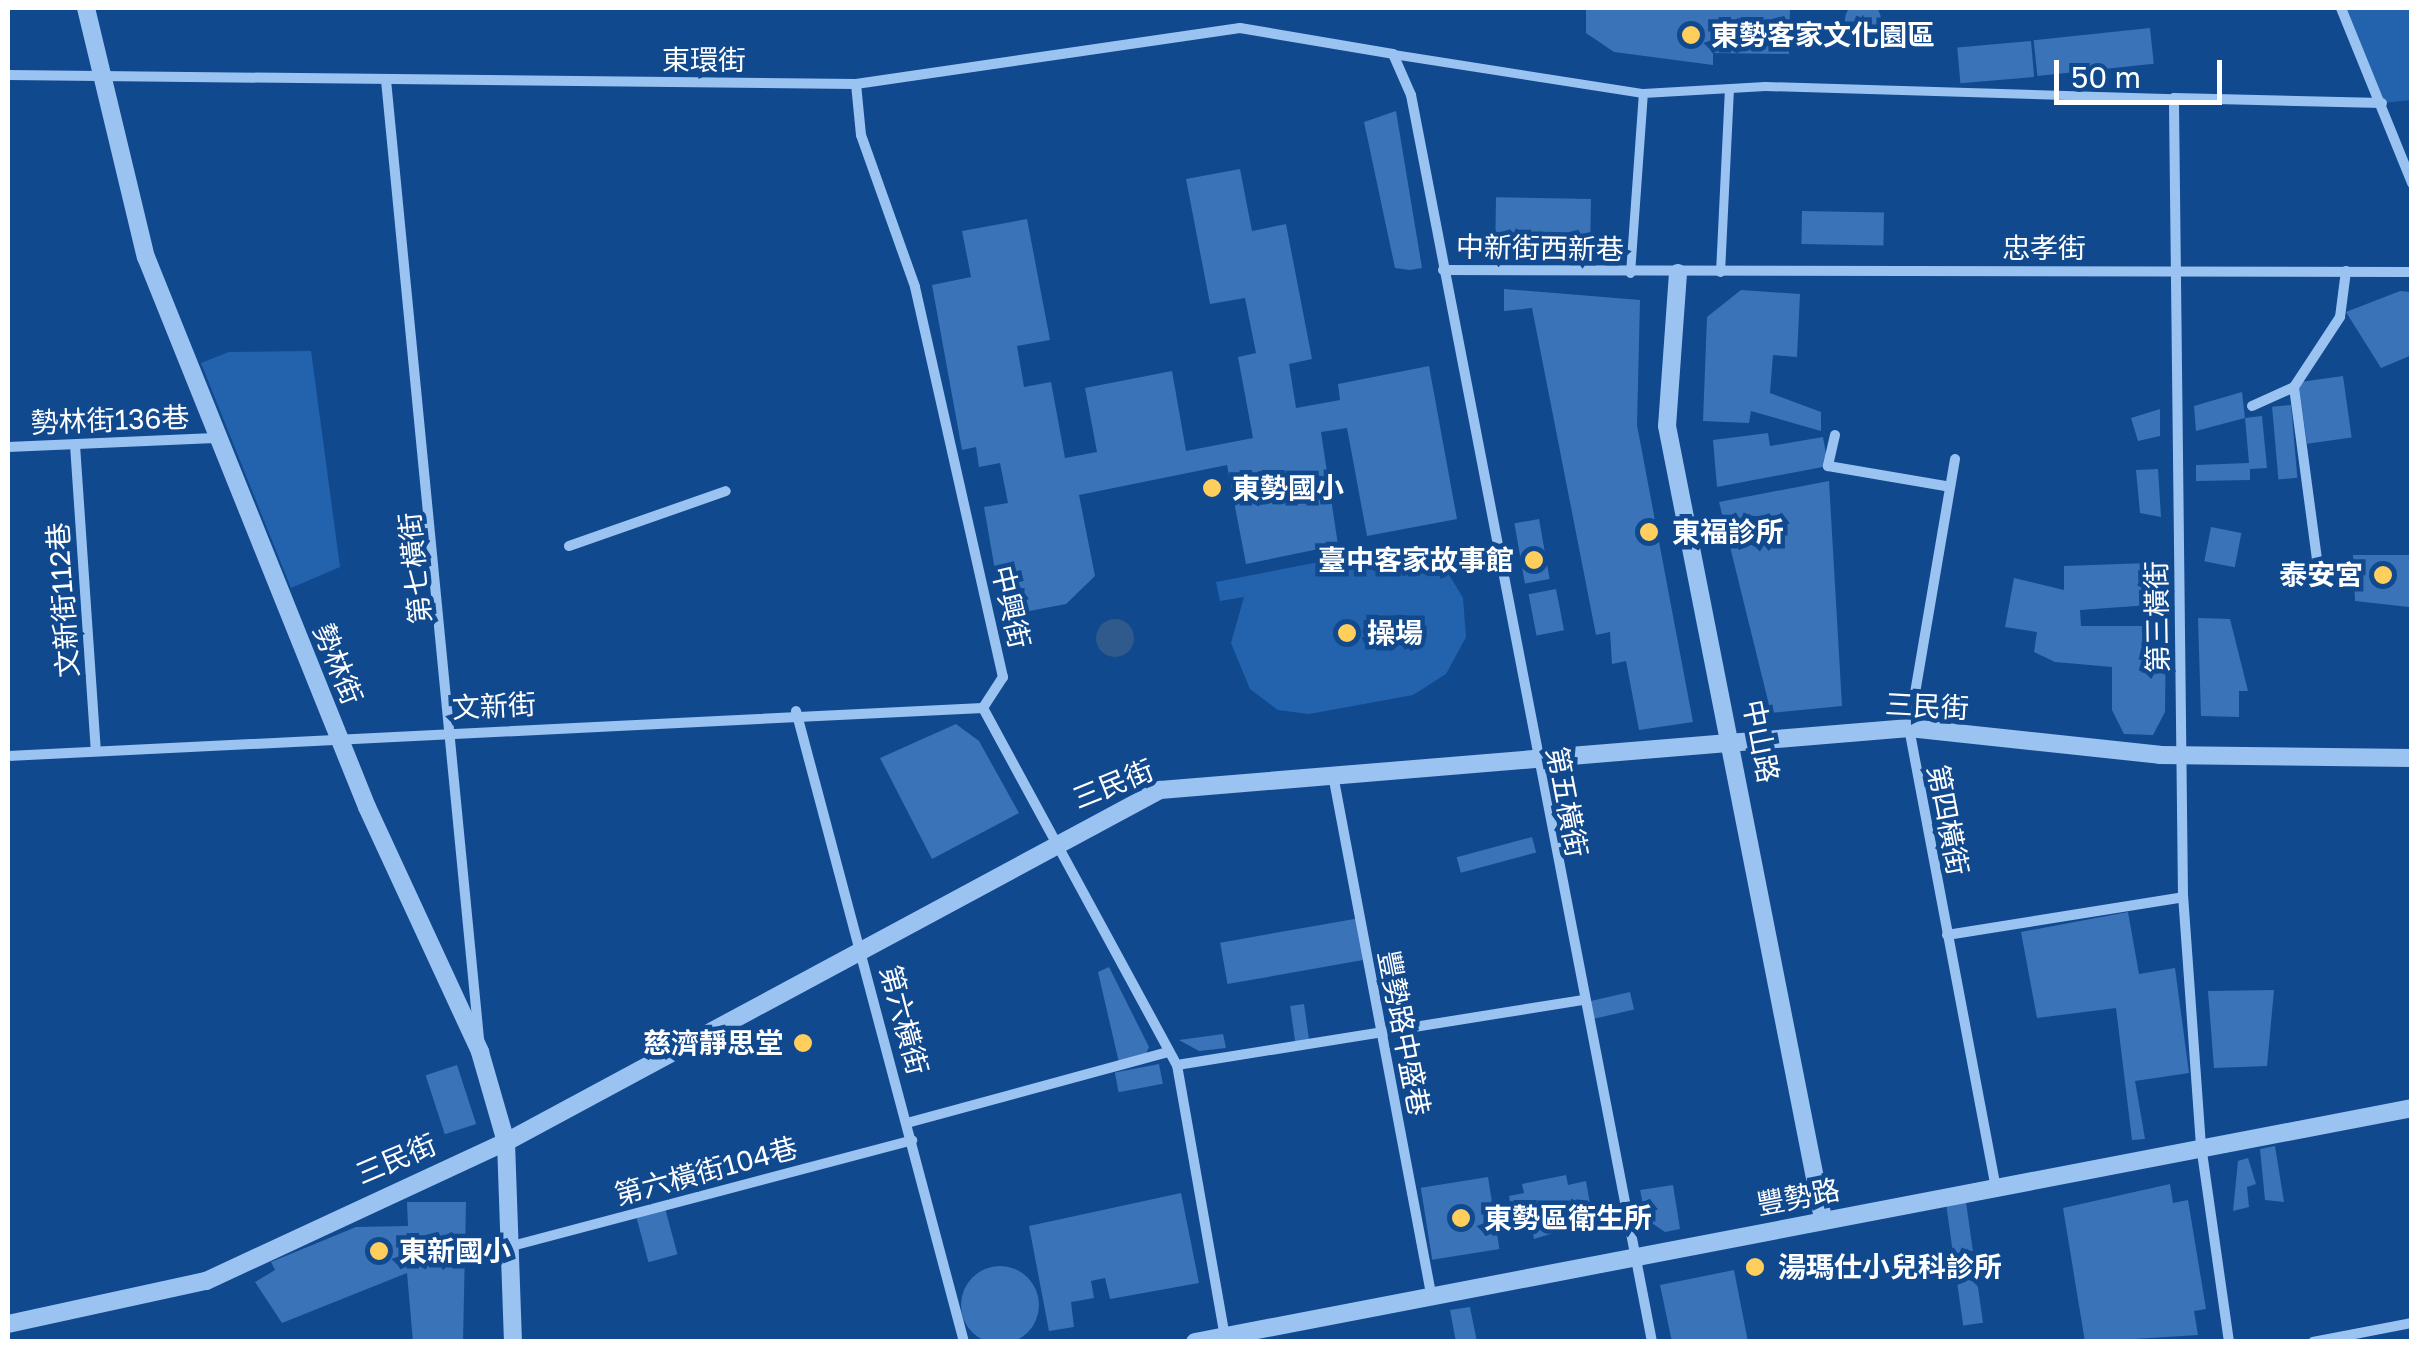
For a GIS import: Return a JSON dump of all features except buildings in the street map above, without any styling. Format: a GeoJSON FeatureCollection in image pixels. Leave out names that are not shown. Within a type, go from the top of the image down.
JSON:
{"type":"FeatureCollection","features":[{"type":"Feature","properties":{"kind":"street","name":"勢林街"},"geometry":{"type":"LineString","coordinates":[[86,8],[146,257],[215,438],[338,736],[480,1052],[506,1142],[512,1342]]}},
{"type":"Feature","properties":{"kind":"street"},"geometry":{"type":"LineString","coordinates":[[2341,8],[2412,183]]}},
{"type":"Feature","properties":{"kind":"street","name":"東環街"},"geometry":{"type":"LineString","coordinates":[[8,75],[856,84],[1240,28],[1393,54]]}},
{"type":"Feature","properties":{"kind":"street"},"geometry":{"type":"LineString","coordinates":[[1393,54],[1642,93],[2382,103]]}},
{"type":"Feature","properties":{"kind":"street","name":"中新街西新巷"},"geometry":{"type":"LineString","coordinates":[[1393,54],[1410,94],[1443,270],[1678,273]]}},
{"type":"Feature","properties":{"kind":"street","name":"第七橫街"},"geometry":{"type":"LineString","coordinates":[[386,80],[455,731],[480,1052]]}},
{"type":"Feature","properties":{"kind":"street","name":"中興街"},"geometry":{"type":"LineString","coordinates":[[856,84],[861,136],[915,287],[1004,677],[982,708]]}},
{"type":"Feature","properties":{"kind":"street"},"geometry":{"type":"LineString","coordinates":[[1720,272],[1730,92]]}},
{"type":"Feature","properties":{"kind":"street"},"geometry":{"type":"LineString","coordinates":[[1630,273],[1642,93]]}},
{"type":"Feature","properties":{"kind":"street","name":"第三橫街"},"geometry":{"type":"LineString","coordinates":[[2174,98],[2183,898],[2202,1146],[2229,1342]]}},
{"type":"Feature","properties":{"kind":"street","name":"第五橫街"},"geometry":{"type":"LineString","coordinates":[[1443,270],[1652,1342]]}},
{"type":"Feature","properties":{"kind":"street"},"geometry":{"type":"LineString","coordinates":[[2252,406],[2294,387],[2340,317],[2346,271]]}},
{"type":"Feature","properties":{"kind":"street","name":"忠孝街"},"geometry":{"type":"LineString","coordinates":[[1678,273],[2412,272]]}},
{"type":"Feature","properties":{"kind":"street","name":"中山路"},"geometry":{"type":"LineString","coordinates":[[1678,273],[1667,426],[1733,740],[1822,1219]]}},
{"type":"Feature","properties":{"kind":"street"},"geometry":{"type":"LineString","coordinates":[[2294,387],[2318,566],[2353,566]]}},
{"type":"Feature","properties":{"kind":"street"},"geometry":{"type":"LineString","coordinates":[[1835,436],[1828,466],[1944,486]]}},
{"type":"Feature","properties":{"kind":"street","name":"勢林街136巷"},"geometry":{"type":"LineString","coordinates":[[8,447],[215,438]]}},
{"type":"Feature","properties":{"kind":"street","name":"文新街112巷"},"geometry":{"type":"LineString","coordinates":[[75,445],[96,751]]}},
{"type":"Feature","properties":{"kind":"street","name":"第四橫街"},"geometry":{"type":"LineString","coordinates":[[1955,459],[1944,486],[1909,728],[1996,1188]]}},
{"type":"Feature","properties":{"kind":"street"},"geometry":{"type":"LineString","coordinates":[[568,546],[726,491]]}},
{"type":"Feature","properties":{"kind":"street"},"geometry":{"type":"LineString","coordinates":[[982,708],[1051,841],[1177,1065],[1225,1336]]}},
{"type":"Feature","properties":{"kind":"street","name":"文新街"},"geometry":{"type":"LineString","coordinates":[[8,756],[796,711],[982,708]]}},
{"type":"Feature","properties":{"kind":"street","name":"第六橫街"},"geometry":{"type":"LineString","coordinates":[[796,711],[862,947],[964,1342]]}},
{"type":"Feature","properties":{"kind":"street","name":"三民街"},"geometry":{"type":"LineString","coordinates":[[8,1324],[206,1281],[506,1142],[1051,841],[1160,790],[1909,728],[2183,755],[2412,758]]}},
{"type":"Feature","properties":{"kind":"street","name":"豐勢路中盛巷"},"geometry":{"type":"LineString","coordinates":[[1333,774],[1432,1300]]}},
{"type":"Feature","properties":{"kind":"street"},"geometry":{"type":"LineString","coordinates":[[1947,935],[2183,898]]}},
{"type":"Feature","properties":{"kind":"street"},"geometry":{"type":"LineString","coordinates":[[1177,1065],[1584,1000]]}},
{"type":"Feature","properties":{"kind":"street"},"geometry":{"type":"LineString","coordinates":[[907,1123],[1170,1052]]}},
{"type":"Feature","properties":{"kind":"street","name":"豐勢路"},"geometry":{"type":"LineString","coordinates":[[1195,1342],[1432,1300],[1822,1219],[2412,1108]]}},
{"type":"Feature","properties":{"kind":"street","name":"第六橫街104巷"},"geometry":{"type":"LineString","coordinates":[[512,1246],[912,1140]]}},
{"type":"Feature","properties":{"kind":"street"},"geometry":{"type":"LineString","coordinates":[[2313,1342],[2412,1323]]}},
{"type":"Feature","properties":{"kind":"shaded area"},"geometry":{"type":"Polygon","coordinates":[[[2341,8],[2411,8],[2411,100],[2382,103],[2341,8]]]}},
{"type":"Feature","properties":{"kind":"shaded area"},"geometry":{"type":"Polygon","coordinates":[[[311,351],[340,567],[291,588],[201,363],[229,352],[311,351]]]}},
{"type":"Feature","properties":{"kind":"shaded area"},"geometry":{"type":"Polygon","coordinates":[[[1407,545],[1442,563],[1463,598],[1466,637],[1446,674],[1413,695],[1309,714],[1278,710],[1250,689],[1231,643],[1244,597],[1220,601],[1216,582],[1407,545]]]}},
{"type":"Feature","properties":{"kind":"shaded area"},"geometry":{"type":"Polygon","coordinates":[[[1115,619],[1128,625],[1134,638],[1128,651],[1115,657],[1102,651],[1096,638],[1102,625],[1115,619]]]}},
{"type":"Feature","properties":{"kind":"place","name":"東勢客家文化園區"},"geometry":{"type":"Point","coordinates":[1691,35]}},
{"type":"Feature","properties":{"kind":"place","name":"東勢國小"},"geometry":{"type":"Point","coordinates":[1212,488]}},
{"type":"Feature","properties":{"kind":"place","name":"東福診所"},"geometry":{"type":"Point","coordinates":[1649,532]}},
{"type":"Feature","properties":{"kind":"place","name":"臺中客家故事館"},"geometry":{"type":"Point","coordinates":[1534,560]}},
{"type":"Feature","properties":{"kind":"place","name":"泰安宮"},"geometry":{"type":"Point","coordinates":[2383,575]}},
{"type":"Feature","properties":{"kind":"place","name":"操場"},"geometry":{"type":"Point","coordinates":[1347,633]}},
{"type":"Feature","properties":{"kind":"place","name":"慈濟靜思堂"},"geometry":{"type":"Point","coordinates":[803,1043]}},
{"type":"Feature","properties":{"kind":"place","name":"東勢區衛生所"},"geometry":{"type":"Point","coordinates":[1461,1218]}},
{"type":"Feature","properties":{"kind":"place","name":"東新國小"},"geometry":{"type":"Point","coordinates":[379,1251]}},
{"type":"Feature","properties":{"kind":"place","name":"湯瑪仕小兒科診所"},"geometry":{"type":"Point","coordinates":[1755,1267]}}]}
